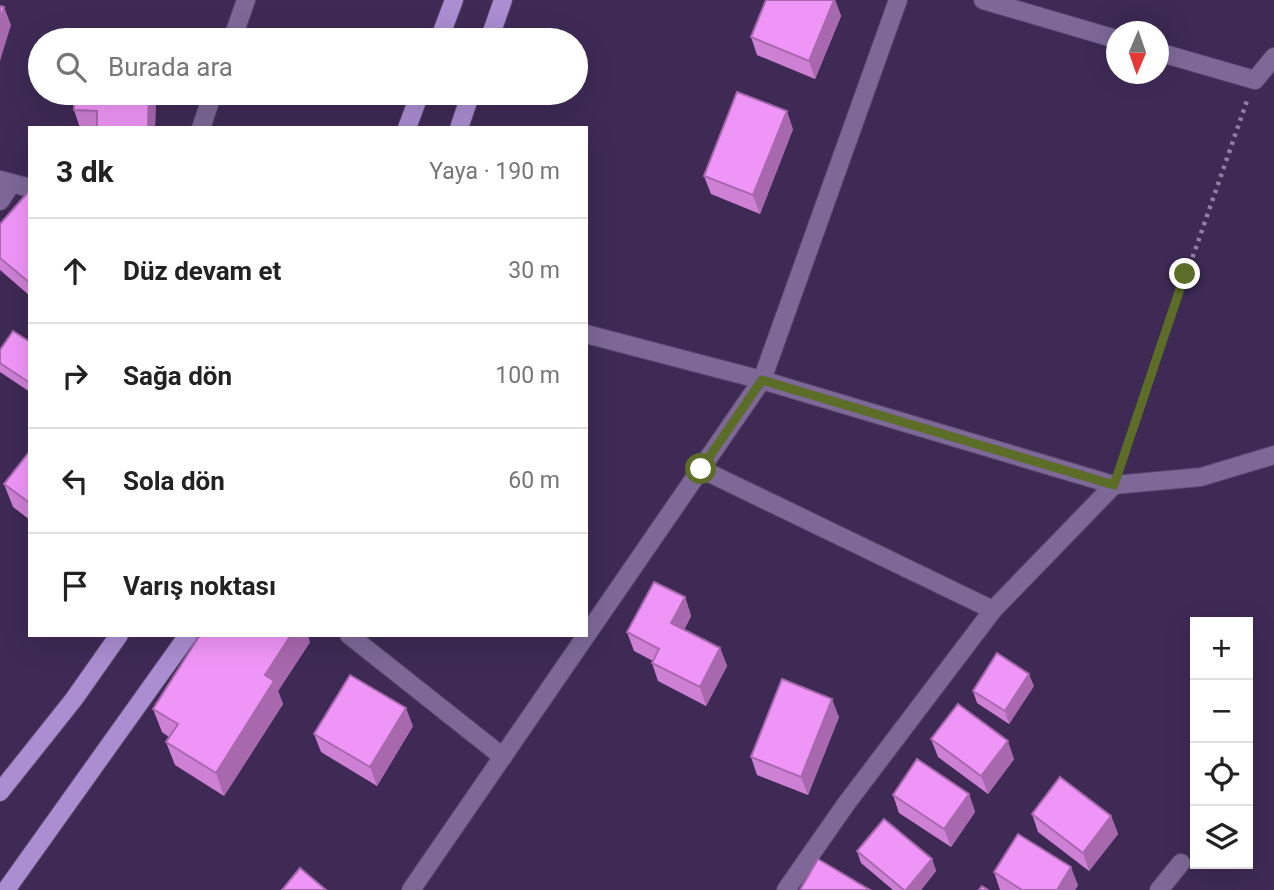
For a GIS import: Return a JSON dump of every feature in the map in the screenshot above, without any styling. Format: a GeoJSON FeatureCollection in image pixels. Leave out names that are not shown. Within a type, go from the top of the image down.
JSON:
{"type":"FeatureCollection","features":[{"type":"Feature","properties":{"kind":"main road"},"geometry":{"type":"LineString","coordinates":[[444,28],[454,0]]}},
{"type":"Feature","properties":{"kind":"main road"},"geometry":{"type":"LineString","coordinates":[[493,28],[503,0]]}},
{"type":"Feature","properties":{"kind":"main road"},"geometry":{"type":"LineString","coordinates":[[408,126],[415,105]]}},
{"type":"Feature","properties":{"kind":"main road"},"geometry":{"type":"LineString","coordinates":[[460,126],[467,105]]}},
{"type":"Feature","properties":{"kind":"main road"},"geometry":{"type":"LineString","coordinates":[[0,792],[74,699],[118,637]]}},
{"type":"Feature","properties":{"kind":"main road"},"geometry":{"type":"LineString","coordinates":[[6,890],[187,637]]}},
{"type":"Feature","properties":{"kind":"street"},"geometry":{"type":"LineString","coordinates":[[236,28],[246,0]]}},
{"type":"Feature","properties":{"kind":"street"},"geometry":{"type":"LineString","coordinates":[[588,633],[762,380],[898,0]]}},
{"type":"Feature","properties":{"kind":"street"},"geometry":{"type":"LineString","coordinates":[[983,0],[1106,37]]}},
{"type":"Feature","properties":{"kind":"street"},"geometry":{"type":"LineString","coordinates":[[1169,55],[1255,80],[1274,57]]}},
{"type":"Feature","properties":{"kind":"street"},"geometry":{"type":"LineString","coordinates":[[202,126],[209,105]]}},
{"type":"Feature","properties":{"kind":"street"},"geometry":{"type":"LineString","coordinates":[[0,201],[14,184]]}},
{"type":"Feature","properties":{"kind":"street"},"geometry":{"type":"LineString","coordinates":[[588,335],[762,380],[1114,485],[1202,477],[1274,455]]}},
{"type":"Feature","properties":{"kind":"street"},"geometry":{"type":"LineString","coordinates":[[701,469],[993,610]]}},
{"type":"Feature","properties":{"kind":"street"},"geometry":{"type":"LineString","coordinates":[[786,890],[846,804],[993,610],[1114,485]]}},
{"type":"Feature","properties":{"kind":"street"},"geometry":{"type":"LineString","coordinates":[[352,637],[503,757]]}},
{"type":"Feature","properties":{"kind":"street"},"geometry":{"type":"LineString","coordinates":[[411,890],[586,637]]}},
{"type":"Feature","properties":{"kind":"street"},"geometry":{"type":"LineString","coordinates":[[1159,890],[1181,863]]}},
{"type":"Feature","properties":{"kind":"path"},"geometry":{"type":"LineString","coordinates":[[1114,485],[1185,274],[1255,80]]}},
{"type":"Feature","properties":{"kind":"building"},"geometry":{"type":"Polygon","coordinates":[[[766,0],[834,0],[809,61],[751,37],[766,0]]]}},
{"type":"Feature","properties":{"kind":"building"},"geometry":{"type":"Polygon","coordinates":[[[737,92],[787,111],[753,195],[704,176],[737,92]]]}},
{"type":"Feature","properties":{"kind":"building"},"geometry":{"type":"Polygon","coordinates":[[[74,105],[149,105],[148,126],[97,126],[97,111],[74,110],[74,105]]]}},
{"type":"Feature","properties":{"kind":"building"},"geometry":{"type":"Polygon","coordinates":[[[28,192],[28,281],[0,258],[0,224],[28,192]]]}},
{"type":"Feature","properties":{"kind":"building"},"geometry":{"type":"Polygon","coordinates":[[[13,331],[28,341],[28,382],[0,363],[0,350],[13,331]]]}},
{"type":"Feature","properties":{"kind":"building"},"geometry":{"type":"Polygon","coordinates":[[[28,454],[28,502],[4,484],[28,454]]]}},
{"type":"Feature","properties":{"kind":"building"},"geometry":{"type":"Polygon","coordinates":[[[654,582],[685,597],[671,623],[720,648],[700,687],[652,663],[659,649],[627,632],[654,582]]]}},
{"type":"Feature","properties":{"kind":"building"},"geometry":{"type":"Polygon","coordinates":[[[199,637],[290,637],[265,675],[274,681],[216,773],[166,742],[178,724],[153,709],[199,637]]]}},
{"type":"Feature","properties":{"kind":"building"},"geometry":{"type":"Polygon","coordinates":[[[997,653],[1029,674],[1005,711],[973,691],[997,653]]]}},
{"type":"Feature","properties":{"kind":"building"},"geometry":{"type":"Polygon","coordinates":[[[350,675],[406,708],[370,767],[314,734],[350,675]]]}},
{"type":"Feature","properties":{"kind":"building"},"geometry":{"type":"Polygon","coordinates":[[[782,679],[832,699],[801,777],[751,757],[782,679]]]}},
{"type":"Feature","properties":{"kind":"building"},"geometry":{"type":"Polygon","coordinates":[[[958,704],[1008,741],[981,776],[931,739],[958,704]]]}},
{"type":"Feature","properties":{"kind":"building"},"geometry":{"type":"Polygon","coordinates":[[[917,759],[969,794],[944,829],[893,795],[917,759]]]}},
{"type":"Feature","properties":{"kind":"building"},"geometry":{"type":"Polygon","coordinates":[[[1060,777],[1111,816],[1083,853],[1032,814],[1060,777]]]}},
{"type":"Feature","properties":{"kind":"building"},"geometry":{"type":"Polygon","coordinates":[[[884,819],[932,859],[906,890],[857,851],[884,819]]]}},
{"type":"Feature","properties":{"kind":"building"},"geometry":{"type":"Polygon","coordinates":[[[1018,834],[1071,867],[1057,890],[1022,890],[994,872],[1018,834]]]}},
{"type":"Feature","properties":{"kind":"building"},"geometry":{"type":"Polygon","coordinates":[[[818,859],[870,890],[800,890],[818,859]]]}},
{"type":"Feature","properties":{"kind":"building"},"geometry":{"type":"Polygon","coordinates":[[[300,868],[326,890],[282,890],[300,868]]]}},
{"type":"Feature","properties":{"kind":"route"},"geometry":{"type":"LineString","coordinates":[[701,469],[762,380],[927,427],[1114,485],[1185,274]]}}]}
